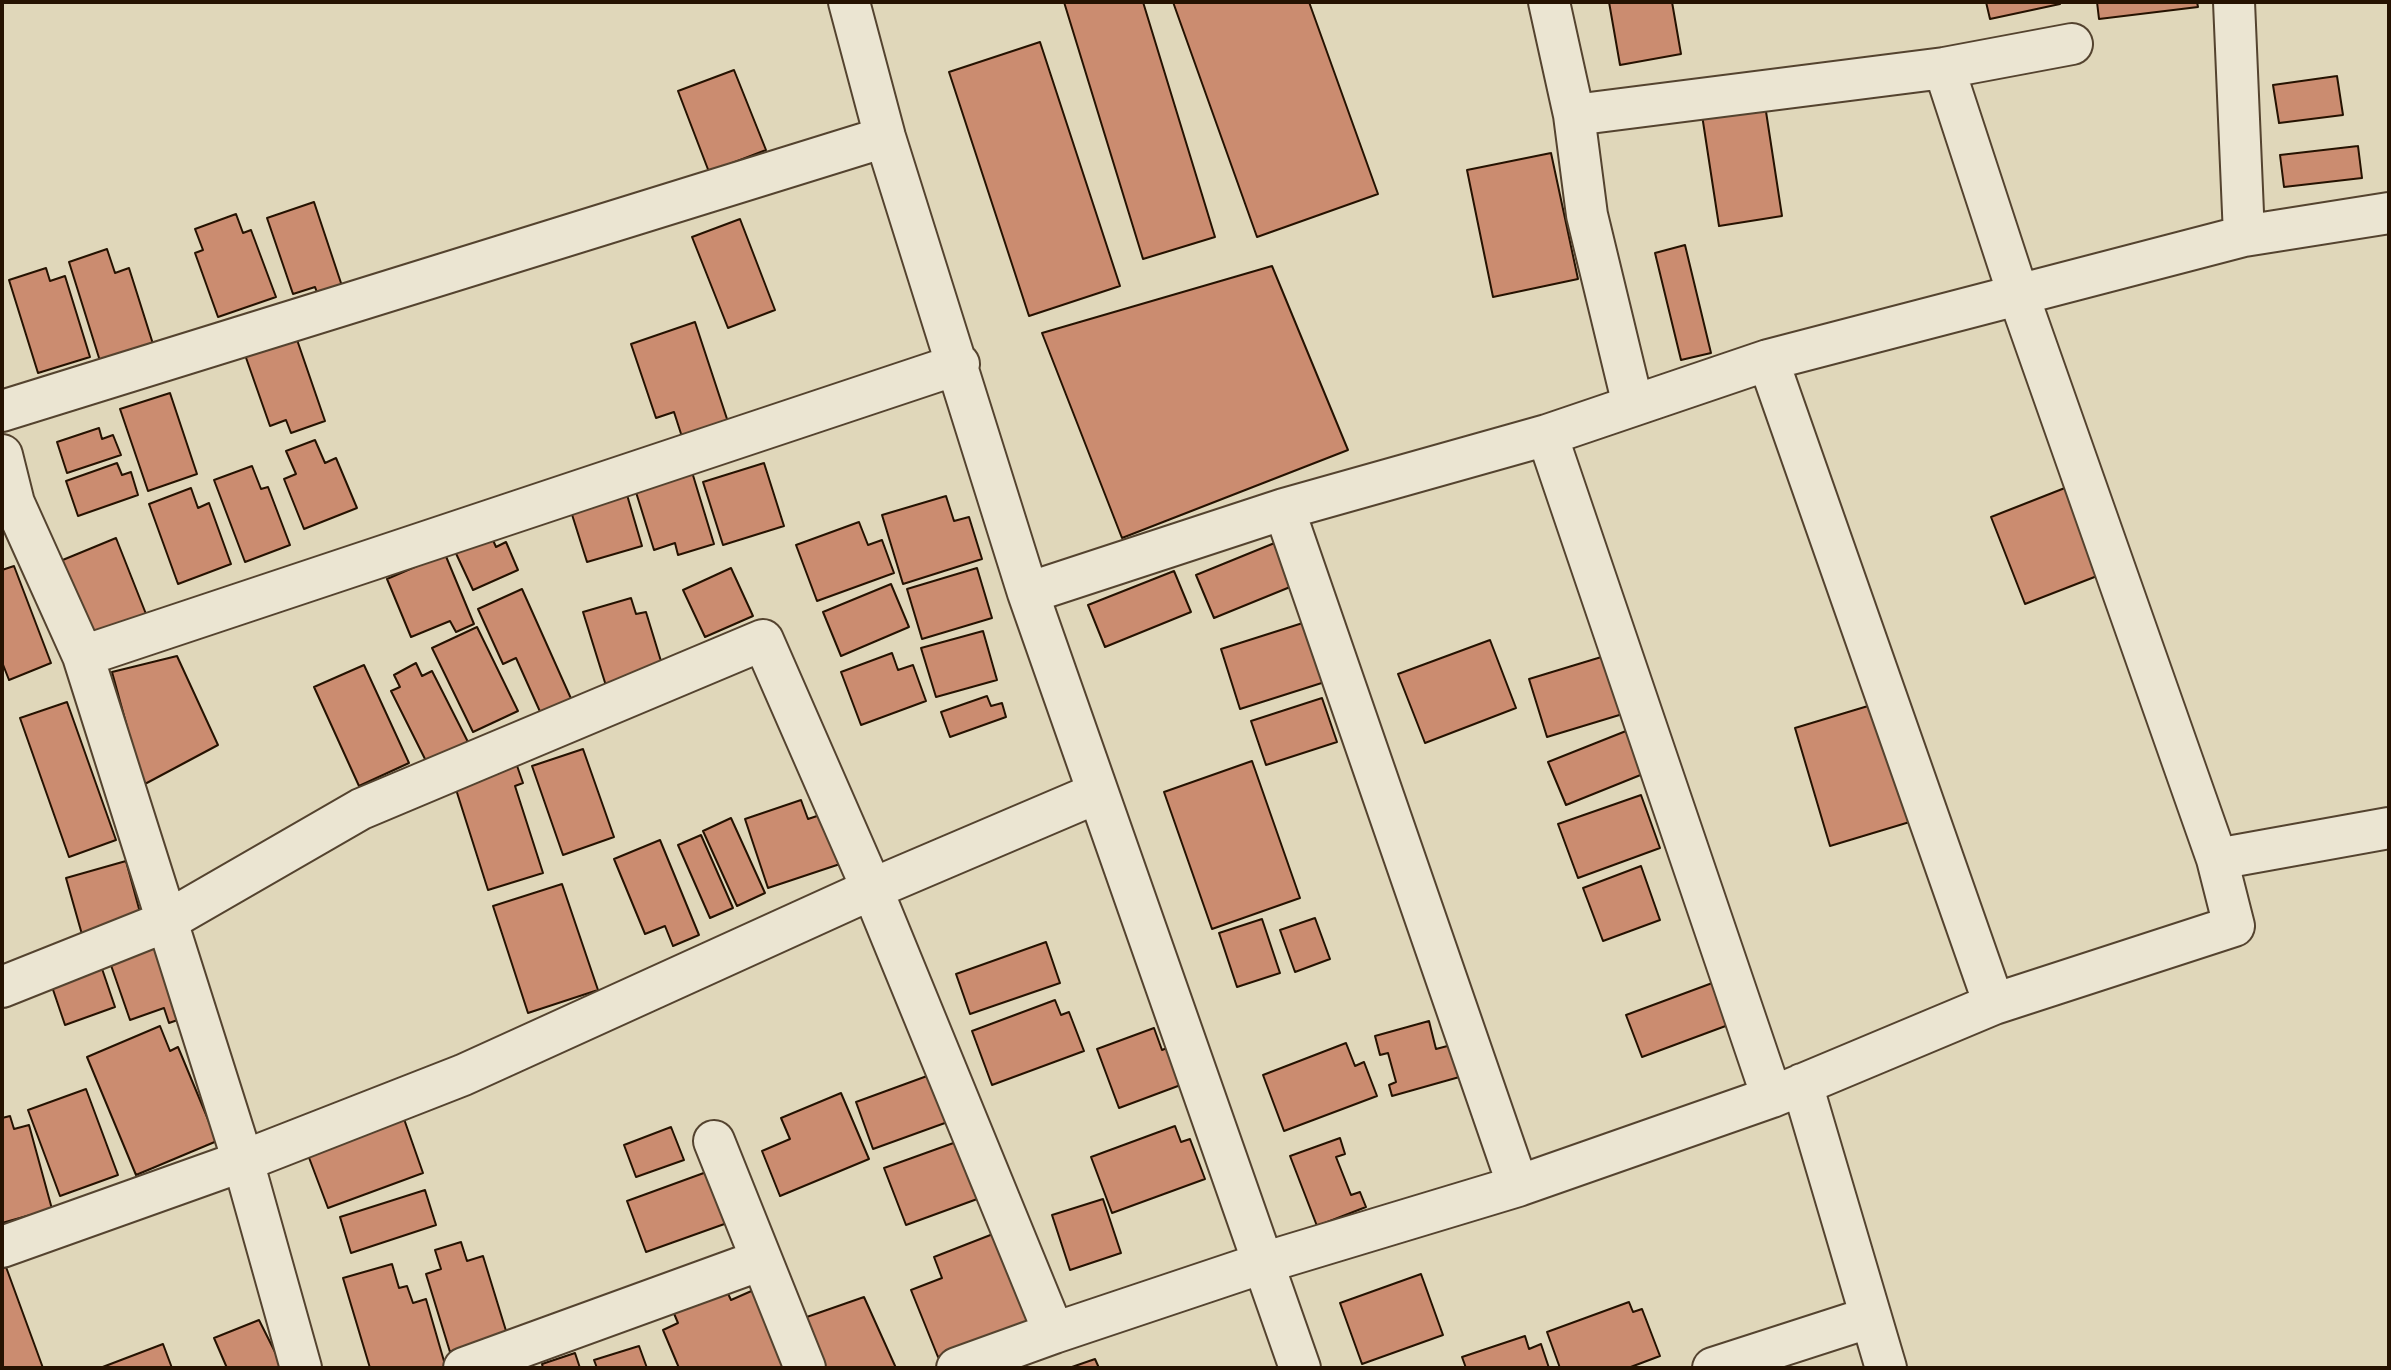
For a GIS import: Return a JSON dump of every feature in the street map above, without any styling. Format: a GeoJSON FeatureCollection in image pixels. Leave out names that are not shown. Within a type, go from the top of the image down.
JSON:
{"type":"FeatureCollection","features":[{"type":"Feature","properties":{"kind":"street"},"geometry":{"type":"LineString","coordinates":[[849,2],[885,137],[959,364],[1028,593],[1300,1368]]}},
{"type":"Feature","properties":{"kind":"street"},"geometry":{"type":"LineString","coordinates":[[1549,2],[1574,115],[1587,215],[1633,405]]}},
{"type":"Feature","properties":{"kind":"street"},"geometry":{"type":"LineString","coordinates":[[2234,2],[2244,236]]}},
{"type":"Feature","properties":{"kind":"street"},"geometry":{"type":"LineString","coordinates":[[1574,115],[1944,68],[2072,44]]}},
{"type":"Feature","properties":{"kind":"street"},"geometry":{"type":"LineString","coordinates":[[957,1368],[1263,1263],[1518,1186],[1787,1091],[1994,1004],[2234,926],[2217,859],[2018,294],[1944,68]]}},
{"type":"Feature","properties":{"kind":"street"},"geometry":{"type":"LineString","coordinates":[[2,411],[885,137]]}},
{"type":"Feature","properties":{"kind":"street"},"geometry":{"type":"LineString","coordinates":[[1028,593],[1284,509],[1547,435],[1768,360],[2244,236],[2389,213]]}},
{"type":"Feature","properties":{"kind":"street"},"geometry":{"type":"LineString","coordinates":[[1768,360],[1994,1004]]}},
{"type":"Feature","properties":{"kind":"street"},"geometry":{"type":"LineString","coordinates":[[83,656],[959,364]]}},
{"type":"Feature","properties":{"kind":"street"},"geometry":{"type":"LineString","coordinates":[[1547,435],[1871,1317],[1886,1368]]}},
{"type":"Feature","properties":{"kind":"street"},"geometry":{"type":"LineString","coordinates":[[2,455],[8,505],[83,656],[243,1161],[301,1368]]}},
{"type":"Feature","properties":{"kind":"street"},"geometry":{"type":"LineString","coordinates":[[1284,509],[1518,1186]]}},
{"type":"Feature","properties":{"kind":"street"},"geometry":{"type":"LineString","coordinates":[[2,987],[165,922],[361,809],[763,640],[872,889],[1054,1333]]}},
{"type":"Feature","properties":{"kind":"street"},"geometry":{"type":"LineString","coordinates":[[2,1247],[243,1161],[463,1075],[872,889],[1097,793]]}},
{"type":"Feature","properties":{"kind":"street"},"geometry":{"type":"LineString","coordinates":[[2217,859],[2389,828]]}},
{"type":"Feature","properties":{"kind":"street"},"geometry":{"type":"LineString","coordinates":[[714,1141],[805,1368]]}},
{"type":"Feature","properties":{"kind":"street"},"geometry":{"type":"LineString","coordinates":[[464,1368],[761,1260]]}},
{"type":"Feature","properties":{"kind":"street"},"geometry":{"type":"LineString","coordinates":[[1713,1368],[1871,1317]]}},
{"type":"Feature","properties":{"kind":"building"},"geometry":{"type":"Polygon","coordinates":[[[1064,2],[1143,2],[1215,237],[1143,259],[1064,2]]]}},
{"type":"Feature","properties":{"kind":"building"},"geometry":{"type":"Polygon","coordinates":[[[1173,2],[1309,2],[1378,194],[1257,237],[1173,2]]]}},
{"type":"Feature","properties":{"kind":"building"},"geometry":{"type":"Polygon","coordinates":[[[1609,2],[1672,2],[1681,54],[1620,65],[1609,2]]]}},
{"type":"Feature","properties":{"kind":"building"},"geometry":{"type":"Polygon","coordinates":[[[1986,2],[2059,2],[2060,4],[1990,19],[1986,2]]]}},
{"type":"Feature","properties":{"kind":"building"},"geometry":{"type":"Polygon","coordinates":[[[2097,2],[2197,2],[2198,7],[2099,19],[2097,2]]]}},
{"type":"Feature","properties":{"kind":"building"},"geometry":{"type":"Polygon","coordinates":[[[1040,42],[1120,286],[1029,316],[949,72],[1040,42]]]}},
{"type":"Feature","properties":{"kind":"building"},"geometry":{"type":"Polygon","coordinates":[[[734,70],[766,150],[709,172],[678,91],[734,70]]]}},
{"type":"Feature","properties":{"kind":"building"},"geometry":{"type":"Polygon","coordinates":[[[2337,76],[2343,115],[2279,123],[2273,85],[2337,76]]]}},
{"type":"Feature","properties":{"kind":"building"},"geometry":{"type":"Polygon","coordinates":[[[1765,105],[1782,216],[1719,226],[1702,115],[1765,105]]]}},
{"type":"Feature","properties":{"kind":"building"},"geometry":{"type":"Polygon","coordinates":[[[2358,146],[2362,178],[2284,187],[2280,155],[2358,146]]]}},
{"type":"Feature","properties":{"kind":"building"},"geometry":{"type":"Polygon","coordinates":[[[1551,153],[1578,279],[1493,297],[1467,170],[1551,153]]]}},
{"type":"Feature","properties":{"kind":"building"},"geometry":{"type":"Polygon","coordinates":[[[314,202],[346,298],[322,306],[315,287],[293,294],[267,218],[314,202]]]}},
{"type":"Feature","properties":{"kind":"building"},"geometry":{"type":"Polygon","coordinates":[[[236,214],[243,233],[251,230],[276,297],[218,317],[195,253],[203,250],[195,229],[236,214]]]}},
{"type":"Feature","properties":{"kind":"building"},"geometry":{"type":"Polygon","coordinates":[[[740,219],[775,310],[728,328],[692,237],[740,219]]]}},
{"type":"Feature","properties":{"kind":"building"},"geometry":{"type":"Polygon","coordinates":[[[1685,245],[1711,353],[1681,360],[1655,253],[1685,245]]]}},
{"type":"Feature","properties":{"kind":"building"},"geometry":{"type":"Polygon","coordinates":[[[107,249],[115,273],[129,268],[153,344],[100,361],[69,262],[107,249]]]}},
{"type":"Feature","properties":{"kind":"building"},"geometry":{"type":"Polygon","coordinates":[[[1272,266],[1348,450],[1122,538],[1042,333],[1272,266]]]}},
{"type":"Feature","properties":{"kind":"building"},"geometry":{"type":"Polygon","coordinates":[[[46,268],[50,281],[65,276],[90,357],[38,373],[9,280],[46,268]]]}},
{"type":"Feature","properties":{"kind":"building"},"geometry":{"type":"Polygon","coordinates":[[[695,322],[729,425],[683,440],[674,412],[656,418],[631,344],[695,322]]]}},
{"type":"Feature","properties":{"kind":"building"},"geometry":{"type":"Polygon","coordinates":[[[295,334],[325,421],[291,433],[286,420],[270,426],[244,352],[295,334]]]}},
{"type":"Feature","properties":{"kind":"building"},"geometry":{"type":"Polygon","coordinates":[[[170,393],[197,474],[148,491],[120,409],[170,393]]]}},
{"type":"Feature","properties":{"kind":"building"},"geometry":{"type":"Polygon","coordinates":[[[99,428],[102,439],[113,435],[121,455],[67,473],[57,442],[99,428]]]}},
{"type":"Feature","properties":{"kind":"building"},"geometry":{"type":"Polygon","coordinates":[[[315,440],[325,463],[336,458],[357,508],[304,529],[284,479],[296,474],[286,451],[315,440]]]}},
{"type":"Feature","properties":{"kind":"building"},"geometry":{"type":"Polygon","coordinates":[[[117,463],[122,475],[131,472],[138,495],[78,516],[66,481],[117,463]]]}},
{"type":"Feature","properties":{"kind":"building"},"geometry":{"type":"Polygon","coordinates":[[[764,463],[784,526],[723,545],[703,482],[764,463]]]}},
{"type":"Feature","properties":{"kind":"building"},"geometry":{"type":"Polygon","coordinates":[[[252,466],[261,489],[268,487],[290,545],[245,562],[214,480],[252,466]]]}},
{"type":"Feature","properties":{"kind":"building"},"geometry":{"type":"Polygon","coordinates":[[[692,472],[714,544],[678,555],[675,543],[654,550],[635,489],[692,472]]]}},
{"type":"Feature","properties":{"kind":"building"},"geometry":{"type":"Polygon","coordinates":[[[2075,484],[2110,571],[2025,604],[1991,517],[2075,484]]]}},
{"type":"Feature","properties":{"kind":"building"},"geometry":{"type":"Polygon","coordinates":[[[191,488],[198,508],[209,503],[231,564],[178,584],[149,504],[191,488]]]}},
{"type":"Feature","properties":{"kind":"building"},"geometry":{"type":"Polygon","coordinates":[[[625,488],[642,546],[587,562],[569,505],[625,488]]]}},
{"type":"Feature","properties":{"kind":"building"},"geometry":{"type":"Polygon","coordinates":[[[946,496],[954,521],[969,517],[982,559],[903,584],[882,515],[946,496]]]}},
{"type":"Feature","properties":{"kind":"building"},"geometry":{"type":"Polygon","coordinates":[[[859,522],[868,545],[882,540],[894,573],[817,601],[796,545],[859,522]]]}},
{"type":"Feature","properties":{"kind":"building"},"geometry":{"type":"Polygon","coordinates":[[[489,531],[496,547],[506,542],[518,570],[473,590],[453,547],[489,531]]]}},
{"type":"Feature","properties":{"kind":"building"},"geometry":{"type":"Polygon","coordinates":[[[116,538],[146,614],[87,639],[53,564],[116,538]]]}},
{"type":"Feature","properties":{"kind":"building"},"geometry":{"type":"Polygon","coordinates":[[[1277,542],[1295,585],[1214,618],[1196,575],[1277,542]]]}},
{"type":"Feature","properties":{"kind":"building"},"geometry":{"type":"Polygon","coordinates":[[[445,554],[474,624],[456,632],[450,621],[411,637],[387,579],[445,554]]]}},
{"type":"Feature","properties":{"kind":"building"},"geometry":{"type":"Polygon","coordinates":[[[14,566],[51,663],[9,680],[2,662],[2,570],[14,566]]]}},
{"type":"Feature","properties":{"kind":"building"},"geometry":{"type":"Polygon","coordinates":[[[731,568],[753,616],[705,637],[683,590],[731,568]]]}},
{"type":"Feature","properties":{"kind":"building"},"geometry":{"type":"Polygon","coordinates":[[[977,568],[992,618],[922,639],[907,589],[977,568]]]}},
{"type":"Feature","properties":{"kind":"building"},"geometry":{"type":"Polygon","coordinates":[[[1174,571],[1191,612],[1105,647],[1088,605],[1174,571]]]}},
{"type":"Feature","properties":{"kind":"building"},"geometry":{"type":"Polygon","coordinates":[[[891,584],[909,627],[841,656],[823,612],[891,584]]]}},
{"type":"Feature","properties":{"kind":"building"},"geometry":{"type":"Polygon","coordinates":[[[522,589],[573,703],[542,716],[516,658],[503,664],[478,609],[522,589]]]}},
{"type":"Feature","properties":{"kind":"building"},"geometry":{"type":"Polygon","coordinates":[[[631,598],[636,614],[646,612],[664,671],[607,689],[583,612],[631,598]]]}},
{"type":"Feature","properties":{"kind":"building"},"geometry":{"type":"Polygon","coordinates":[[[1309,621],[1328,681],[1240,709],[1221,649],[1309,621]]]}},
{"type":"Feature","properties":{"kind":"building"},"geometry":{"type":"Polygon","coordinates":[[[477,627],[518,711],[473,732],[432,648],[477,627]]]}},
{"type":"Feature","properties":{"kind":"building"},"geometry":{"type":"Polygon","coordinates":[[[983,631],[997,680],[936,697],[921,648],[983,631]]]}},
{"type":"Feature","properties":{"kind":"building"},"geometry":{"type":"Polygon","coordinates":[[[1490,640],[1516,708],[1425,743],[1398,674],[1490,640]]]}},
{"type":"Feature","properties":{"kind":"building"},"geometry":{"type":"Polygon","coordinates":[[[892,653],[898,670],[913,665],[926,701],[861,725],[841,672],[892,653]]]}},
{"type":"Feature","properties":{"kind":"building"},"geometry":{"type":"Polygon","coordinates":[[[1608,655],[1626,713],[1547,737],[1529,679],[1608,655]]]}},
{"type":"Feature","properties":{"kind":"building"},"geometry":{"type":"Polygon","coordinates":[[[177,656],[218,745],[143,785],[112,672],[177,656]]]}},
{"type":"Feature","properties":{"kind":"building"},"geometry":{"type":"Polygon","coordinates":[[[416,663],[422,676],[432,671],[469,744],[428,765],[391,691],[400,687],[394,675],[416,663]]]}},
{"type":"Feature","properties":{"kind":"building"},"geometry":{"type":"Polygon","coordinates":[[[364,665],[409,763],[359,786],[314,687],[364,665]]]}},
{"type":"Feature","properties":{"kind":"building"},"geometry":{"type":"Polygon","coordinates":[[[987,696],[991,706],[1002,703],[1006,717],[950,737],[941,712],[987,696]]]}},
{"type":"Feature","properties":{"kind":"building"},"geometry":{"type":"Polygon","coordinates":[[[1322,698],[1337,742],[1266,765],[1251,721],[1322,698]]]}},
{"type":"Feature","properties":{"kind":"building"},"geometry":{"type":"Polygon","coordinates":[[[67,702],[116,840],[69,857],[20,718],[67,702]]]}},
{"type":"Feature","properties":{"kind":"building"},"geometry":{"type":"Polygon","coordinates":[[[1878,703],[1913,821],[1830,846],[1795,728],[1878,703]]]}},
{"type":"Feature","properties":{"kind":"building"},"geometry":{"type":"Polygon","coordinates":[[[1626,731],[1643,774],[1566,805],[1548,762],[1626,731]]]}},
{"type":"Feature","properties":{"kind":"building"},"geometry":{"type":"Polygon","coordinates":[[[583,749],[614,837],[563,855],[532,766],[583,749]]]}},
{"type":"Feature","properties":{"kind":"building"},"geometry":{"type":"Polygon","coordinates":[[[515,760],[523,783],[515,786],[543,873],[488,890],[453,780],[515,760]]]}},
{"type":"Feature","properties":{"kind":"building"},"geometry":{"type":"Polygon","coordinates":[[[1252,761],[1300,898],[1212,929],[1164,792],[1252,761]]]}},
{"type":"Feature","properties":{"kind":"building"},"geometry":{"type":"Polygon","coordinates":[[[1641,795],[1660,848],[1578,878],[1558,824],[1641,795]]]}},
{"type":"Feature","properties":{"kind":"building"},"geometry":{"type":"Polygon","coordinates":[[[801,800],[808,819],[823,814],[840,864],[768,888],[745,819],[801,800]]]}},
{"type":"Feature","properties":{"kind":"building"},"geometry":{"type":"Polygon","coordinates":[[[731,818],[765,893],[737,906],[703,831],[731,818]]]}},
{"type":"Feature","properties":{"kind":"building"},"geometry":{"type":"Polygon","coordinates":[[[701,835],[733,908],[710,918],[678,845],[701,835]]]}},
{"type":"Feature","properties":{"kind":"building"},"geometry":{"type":"Polygon","coordinates":[[[660,840],[699,935],[673,946],[665,926],[645,934],[614,859],[660,840]]]}},
{"type":"Feature","properties":{"kind":"building"},"geometry":{"type":"Polygon","coordinates":[[[126,861],[144,927],[85,945],[66,878],[126,861]]]}},
{"type":"Feature","properties":{"kind":"building"},"geometry":{"type":"Polygon","coordinates":[[[1641,866],[1660,920],[1603,941],[1583,888],[1641,866]]]}},
{"type":"Feature","properties":{"kind":"building"},"geometry":{"type":"Polygon","coordinates":[[[562,884],[598,990],[528,1013],[493,906],[562,884]]]}},
{"type":"Feature","properties":{"kind":"building"},"geometry":{"type":"Polygon","coordinates":[[[1315,918],[1330,959],[1295,972],[1280,930],[1315,918]]]}},
{"type":"Feature","properties":{"kind":"building"},"geometry":{"type":"Polygon","coordinates":[[[1262,919],[1280,973],[1237,987],[1219,933],[1262,919]]]}},
{"type":"Feature","properties":{"kind":"building"},"geometry":{"type":"Polygon","coordinates":[[[158,930],[189,1016],[169,1023],[164,1008],[130,1020],[105,948],[158,930]]]}},
{"type":"Feature","properties":{"kind":"building"},"geometry":{"type":"Polygon","coordinates":[[[1046,942],[1060,983],[970,1014],[956,974],[1046,942]]]}},
{"type":"Feature","properties":{"kind":"building"},"geometry":{"type":"Polygon","coordinates":[[[97,954],[115,1007],[65,1025],[47,972],[97,954]]]}},
{"type":"Feature","properties":{"kind":"building"},"geometry":{"type":"Polygon","coordinates":[[[1715,982],[1731,1024],[1642,1057],[1626,1015],[1715,982]]]}},
{"type":"Feature","properties":{"kind":"building"},"geometry":{"type":"Polygon","coordinates":[[[1055,1000],[1061,1015],[1069,1012],[1084,1051],[992,1085],[972,1031],[1055,1000]]]}},
{"type":"Feature","properties":{"kind":"building"},"geometry":{"type":"Polygon","coordinates":[[[1429,1021],[1436,1049],[1455,1044],[1463,1076],[1392,1096],[1389,1085],[1396,1082],[1388,1053],[1380,1055],[1375,1036],[1429,1021]]]}},
{"type":"Feature","properties":{"kind":"building"},"geometry":{"type":"Polygon","coordinates":[[[160,1026],[170,1051],[178,1047],[217,1141],[136,1175],[87,1057],[160,1026]]]}},
{"type":"Feature","properties":{"kind":"building"},"geometry":{"type":"Polygon","coordinates":[[[1154,1028],[1162,1050],[1172,1046],[1186,1083],[1119,1108],[1097,1049],[1154,1028]]]}},
{"type":"Feature","properties":{"kind":"building"},"geometry":{"type":"Polygon","coordinates":[[[1346,1043],[1355,1066],[1364,1062],[1377,1096],[1284,1131],[1263,1075],[1346,1043]]]}},
{"type":"Feature","properties":{"kind":"building"},"geometry":{"type":"Polygon","coordinates":[[[938,1072],[956,1119],[873,1149],[856,1102],[938,1072]]]}},
{"type":"Feature","properties":{"kind":"building"},"geometry":{"type":"Polygon","coordinates":[[[86,1089],[118,1175],[60,1196],[28,1110],[86,1089]]]}},
{"type":"Feature","properties":{"kind":"building"},"geometry":{"type":"Polygon","coordinates":[[[841,1093],[869,1159],[780,1196],[762,1151],[790,1139],[781,1118],[841,1093]]]}},
{"type":"Feature","properties":{"kind":"building"},"geometry":{"type":"Polygon","coordinates":[[[10,1116],[14,1129],[29,1125],[52,1209],[2,1223],[2,1118],[10,1116]]]}},
{"type":"Feature","properties":{"kind":"building"},"geometry":{"type":"Polygon","coordinates":[[[404,1119],[423,1173],[328,1208],[308,1155],[404,1119]]]}},
{"type":"Feature","properties":{"kind":"building"},"geometry":{"type":"Polygon","coordinates":[[[1175,1126],[1181,1142],[1190,1139],[1205,1179],[1112,1213],[1091,1157],[1175,1126]]]}},
{"type":"Feature","properties":{"kind":"building"},"geometry":{"type":"Polygon","coordinates":[[[671,1127],[684,1160],[636,1177],[624,1145],[671,1127]]]}},
{"type":"Feature","properties":{"kind":"building"},"geometry":{"type":"Polygon","coordinates":[[[1340,1138],[1345,1154],[1336,1157],[1351,1195],[1360,1192],[1366,1207],[1317,1226],[1290,1156],[1340,1138]]]}},
{"type":"Feature","properties":{"kind":"building"},"geometry":{"type":"Polygon","coordinates":[[[959,1141],[980,1198],[906,1225],[884,1168],[959,1141]]]}},
{"type":"Feature","properties":{"kind":"building"},"geometry":{"type":"Polygon","coordinates":[[[712,1170],[730,1222],[646,1252],[627,1201],[712,1170]]]}},
{"type":"Feature","properties":{"kind":"building"},"geometry":{"type":"Polygon","coordinates":[[[425,1190],[436,1225],[351,1253],[340,1217],[425,1190]]]}},
{"type":"Feature","properties":{"kind":"building"},"geometry":{"type":"Polygon","coordinates":[[[1103,1199],[1121,1253],[1070,1270],[1052,1215],[1103,1199]]]}},
{"type":"Feature","properties":{"kind":"building"},"geometry":{"type":"Polygon","coordinates":[[[993,1234],[1028,1321],[938,1357],[911,1290],[942,1278],[934,1257],[993,1234]]]}},
{"type":"Feature","properties":{"kind":"building"},"geometry":{"type":"Polygon","coordinates":[[[461,1242],[467,1261],[483,1256],[507,1334],[450,1352],[426,1274],[441,1269],[435,1250],[461,1242]]]}},
{"type":"Feature","properties":{"kind":"building"},"geometry":{"type":"Polygon","coordinates":[[[392,1264],[399,1288],[407,1286],[413,1303],[426,1299],[446,1368],[370,1368],[343,1278],[392,1264]]]}},
{"type":"Feature","properties":{"kind":"building"},"geometry":{"type":"Polygon","coordinates":[[[6,1267],[43,1368],[2,1368],[2,1268],[6,1267]]]}},
{"type":"Feature","properties":{"kind":"building"},"geometry":{"type":"Polygon","coordinates":[[[1421,1274],[1443,1335],[1362,1364],[1340,1303],[1421,1274]]]}},
{"type":"Feature","properties":{"kind":"building"},"geometry":{"type":"Polygon","coordinates":[[[722,1281],[731,1300],[756,1289],[790,1368],[679,1368],[663,1330],[678,1323],[670,1304],[722,1281]]]}},
{"type":"Feature","properties":{"kind":"building"},"geometry":{"type":"Polygon","coordinates":[[[864,1297],[896,1368],[822,1368],[801,1319],[864,1297]]]}},
{"type":"Feature","properties":{"kind":"building"},"geometry":{"type":"Polygon","coordinates":[[[1629,1302],[1633,1312],[1642,1309],[1660,1356],[1628,1368],[1560,1368],[1547,1332],[1629,1302]]]}},
{"type":"Feature","properties":{"kind":"building"},"geometry":{"type":"Polygon","coordinates":[[[259,1320],[283,1368],[227,1368],[214,1338],[259,1320]]]}},
{"type":"Feature","properties":{"kind":"building"},"geometry":{"type":"Polygon","coordinates":[[[1525,1336],[1529,1349],[1541,1344],[1549,1368],[1466,1368],[1462,1357],[1525,1336]]]}},
{"type":"Feature","properties":{"kind":"building"},"geometry":{"type":"Polygon","coordinates":[[[163,1344],[172,1368],[100,1368],[163,1344]]]}},
{"type":"Feature","properties":{"kind":"building"},"geometry":{"type":"Polygon","coordinates":[[[639,1346],[647,1368],[597,1368],[594,1360],[639,1346]]]}},
{"type":"Feature","properties":{"kind":"building"},"geometry":{"type":"Polygon","coordinates":[[[575,1353],[580,1368],[543,1368],[542,1364],[575,1353]]]}},
{"type":"Feature","properties":{"kind":"building"},"geometry":{"type":"Polygon","coordinates":[[[1095,1359],[1099,1368],[1069,1368],[1095,1359]]]}}]}
